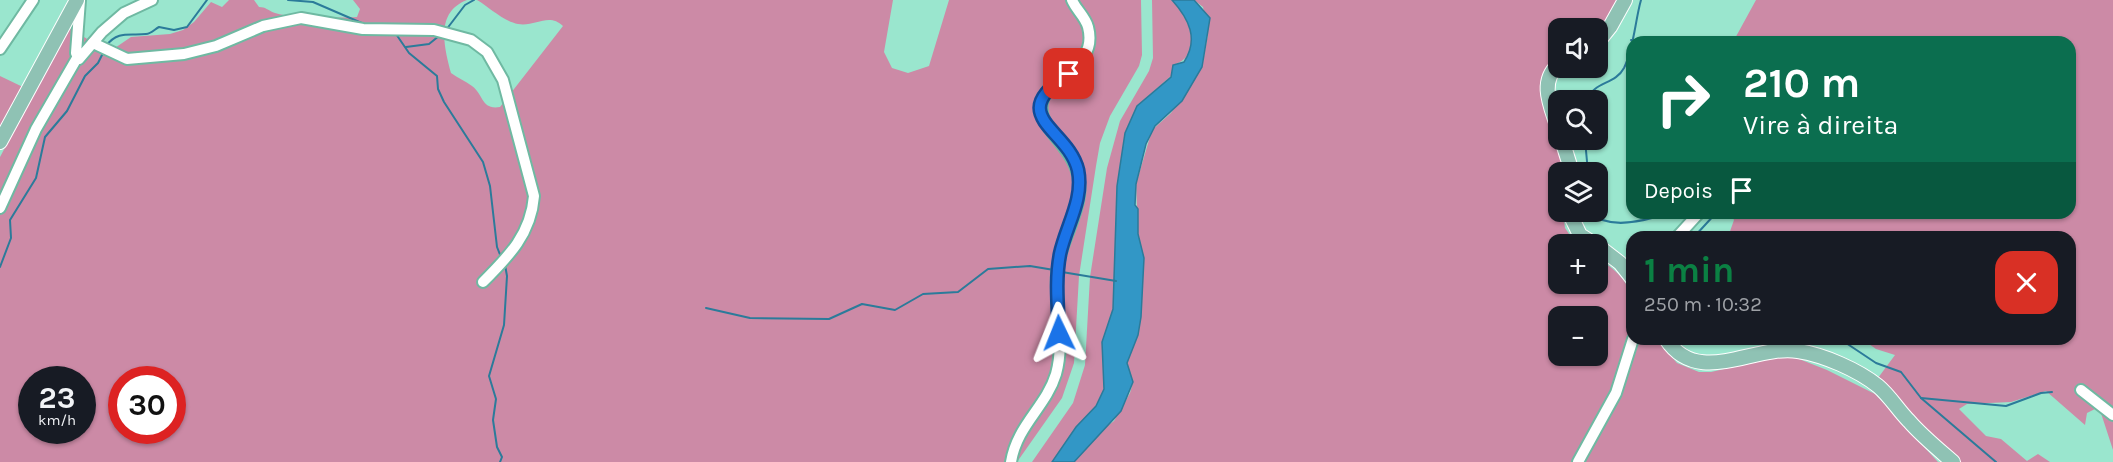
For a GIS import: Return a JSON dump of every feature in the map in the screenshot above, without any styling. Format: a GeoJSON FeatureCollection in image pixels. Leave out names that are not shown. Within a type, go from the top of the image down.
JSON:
{"type":"FeatureCollection","features":[{"type":"Feature","properties":{"kind":"main road"},"geometry":{"type":"LineString","coordinates":[[1608,30],[1625,0]]}},
{"type":"Feature","properties":{"kind":"main road"},"geometry":{"type":"LineString","coordinates":[[0,142],[79,4]]}},
{"type":"Feature","properties":{"kind":"main road"},"geometry":{"type":"LineString","coordinates":[[1608,254],[1626,270]]}},
{"type":"Feature","properties":{"kind":"main road"},"geometry":{"type":"LineString","coordinates":[[1670,345],[1693,362],[1724,362],[1783,350],[1812,354],[1848,369],[1880,387],[1908,421],[1953,462]]}},
{"type":"Feature","properties":{"kind":"street"},"geometry":{"type":"LineString","coordinates":[[0,49],[33,0]]}},
{"type":"Feature","properties":{"kind":"street"},"geometry":{"type":"LineString","coordinates":[[0,208],[36,129],[77,58],[79,4],[89,0]]}},
{"type":"Feature","properties":{"kind":"street"},"geometry":{"type":"LineString","coordinates":[[77,58],[101,46],[124,13],[152,0]]}},
{"type":"Feature","properties":{"kind":"street"},"geometry":{"type":"LineString","coordinates":[[1011,462],[1023,426],[1051,388],[1059,355],[1057,275],[1064,237],[1079,198],[1079,183],[1077,168],[1072,156],[1044,122],[1041,104],[1048,88],[1077,66],[1089,42],[1088,26],[1072,0]]}},
{"type":"Feature","properties":{"kind":"street"},"geometry":{"type":"LineString","coordinates":[[101,46],[127,59],[184,54],[216,46],[263,26],[302,18],[363,29],[434,30],[471,40],[487,52],[503,80],[534,196],[533,212],[520,242],[483,282]]}},
{"type":"Feature","properties":{"kind":"street"},"geometry":{"type":"LineString","coordinates":[[1682,231],[1694,219]]}},
{"type":"Feature","properties":{"kind":"street"},"geometry":{"type":"LineString","coordinates":[[1578,462],[1616,393],[1631,345]]}},
{"type":"Feature","properties":{"kind":"street"},"geometry":{"type":"LineString","coordinates":[[2081,390],[2113,415]]}},
{"type":"Feature","properties":{"kind":"shaded area"},"geometry":{"type":"Polygon","coordinates":[[[229,0],[254,0],[259,7],[275,13],[316,18],[357,17],[360,9],[353,0],[467,0],[450,13],[444,31],[451,73],[472,86],[486,104],[500,107],[563,26],[552,20],[518,24],[502,17],[477,0],[893,0],[884,52],[892,68],[908,73],[929,66],[949,0],[1141,0],[1142,55],[1139,66],[1110,116],[1100,143],[1079,276],[1074,363],[1062,398],[1017,462],[0,462],[0,157],[69,28],[109,52],[131,37],[170,34],[183,30],[194,22],[211,2],[222,7],[229,0]]]}},
{"type":"Feature","properties":{"kind":"shaded area"},"geometry":{"type":"Polygon","coordinates":[[[1152,0],[1172,0],[1188,26],[1192,45],[1183,60],[1173,65],[1171,76],[1137,106],[1125,133],[1117,186],[1113,309],[1102,342],[1104,389],[1096,406],[1076,427],[1052,462],[1032,462],[1073,403],[1085,365],[1090,277],[1107,168],[1120,121],[1149,71],[1153,58],[1152,0]]]}},
{"type":"Feature","properties":{"kind":"shaded area"},"geometry":{"type":"Polygon","coordinates":[[[1194,0],[1618,0],[1607,18],[1548,18],[1548,78],[1555,78],[1554,90],[1548,90],[1548,150],[1559,150],[1562,162],[1548,162],[1548,222],[1564,222],[1569,234],[1548,234],[1548,294],[1608,294],[1608,265],[1626,284],[1626,345],[1661,345],[1677,363],[1699,372],[1711,372],[1781,356],[1794,357],[1827,370],[1875,394],[1938,462],[1074,462],[1099,432],[1114,421],[1130,393],[1133,382],[1127,363],[1138,335],[1144,258],[1138,234],[1136,184],[1152,130],[1171,113],[1202,67],[1208,34],[1203,7],[1194,0]]]}},
{"type":"Feature","properties":{"kind":"shaded area"},"geometry":{"type":"Polygon","coordinates":[[[1756,0],[2113,0],[2113,450],[2099,407],[2087,413],[2085,425],[2046,391],[2011,402],[1967,404],[1959,409],[1986,436],[2001,439],[2027,461],[2038,454],[2050,462],[1954,462],[1875,382],[1895,355],[1870,345],[2076,345],[2076,231],[1730,231],[1733,219],[2076,219],[2076,36],[1736,36],[1756,0]]]}},
{"type":"Feature","properties":{"kind":"shaded area"},"geometry":{"type":"Polygon","coordinates":[[[0,76],[25,88],[0,133],[0,76]]]}},
{"type":"Feature","properties":{"kind":"water"},"geometry":{"type":"Polygon","coordinates":[[[1172,0],[1194,0],[1210,18],[1202,67],[1182,101],[1155,126],[1146,144],[1136,184],[1135,205],[1138,209],[1138,234],[1144,258],[1141,317],[1138,335],[1127,363],[1133,382],[1121,411],[1074,462],[1052,462],[1076,427],[1096,406],[1104,389],[1102,342],[1113,309],[1117,186],[1125,133],[1137,106],[1171,77],[1173,65],[1184,62],[1191,45],[1187,22],[1172,0]]]}},
{"type":"Feature","properties":{"kind":"waterway"},"geometry":{"type":"LineString","coordinates":[[106,46],[120,36],[148,34],[159,27],[174,30],[187,27],[207,0]]}},
{"type":"Feature","properties":{"kind":"waterway"},"geometry":{"type":"LineString","coordinates":[[288,0],[313,2],[364,24]]}},
{"type":"Feature","properties":{"kind":"waterway"},"geometry":{"type":"LineString","coordinates":[[446,30],[465,5],[474,0]]}},
{"type":"Feature","properties":{"kind":"waterway"},"geometry":{"type":"LineString","coordinates":[[1633,36],[1641,0]]}},
{"type":"Feature","properties":{"kind":"waterway"},"geometry":{"type":"LineString","coordinates":[[396,34],[409,53],[437,76],[438,89],[444,102],[483,162],[490,186],[497,247],[501,257]]}},
{"type":"Feature","properties":{"kind":"waterway"},"geometry":{"type":"LineString","coordinates":[[406,47],[429,44],[439,36]]}},
{"type":"Feature","properties":{"kind":"waterway"},"geometry":{"type":"LineString","coordinates":[[0,267],[11,238],[10,220],[36,178],[45,137],[67,111],[85,76],[98,63],[104,51]]}},
{"type":"Feature","properties":{"kind":"waterway"},"geometry":{"type":"LineString","coordinates":[[1593,90],[1615,78],[1626,63]]}},
{"type":"Feature","properties":{"kind":"waterway"},"geometry":{"type":"LineString","coordinates":[[1586,150],[1587,162]]}},
{"type":"Feature","properties":{"kind":"waterway"},"geometry":{"type":"LineString","coordinates":[[1608,221],[1627,223],[1649,219]]}},
{"type":"Feature","properties":{"kind":"waterway"},"geometry":{"type":"LineString","coordinates":[[1700,231],[1710,219]]}},
{"type":"Feature","properties":{"kind":"waterway"},"geometry":{"type":"LineString","coordinates":[[500,462],[502,457],[497,447],[493,420],[496,399],[489,376],[504,325],[507,276],[505,265]]}},
{"type":"Feature","properties":{"kind":"waterway"},"geometry":{"type":"LineString","coordinates":[[706,308],[750,318],[829,319],[862,304],[895,310],[923,294],[958,292],[988,269],[1030,266],[1054,270]]}},
{"type":"Feature","properties":{"kind":"waterway"},"geometry":{"type":"LineString","coordinates":[[1062,272],[1116,281]]}},
{"type":"Feature","properties":{"kind":"waterway"},"geometry":{"type":"LineString","coordinates":[[1849,345],[1876,363],[1901,372],[1921,398],[1996,462]]}},
{"type":"Feature","properties":{"kind":"waterway"},"geometry":{"type":"LineString","coordinates":[[1921,398],[2006,406],[2041,393],[2052,392]]}},
{"type":"Feature","properties":{"kind":"route"},"geometry":{"type":"LineString","coordinates":[[1059,333],[1057,275],[1064,237],[1079,198],[1079,183],[1077,168],[1072,156],[1044,122],[1041,104],[1048,88],[1069,74]]}}]}
